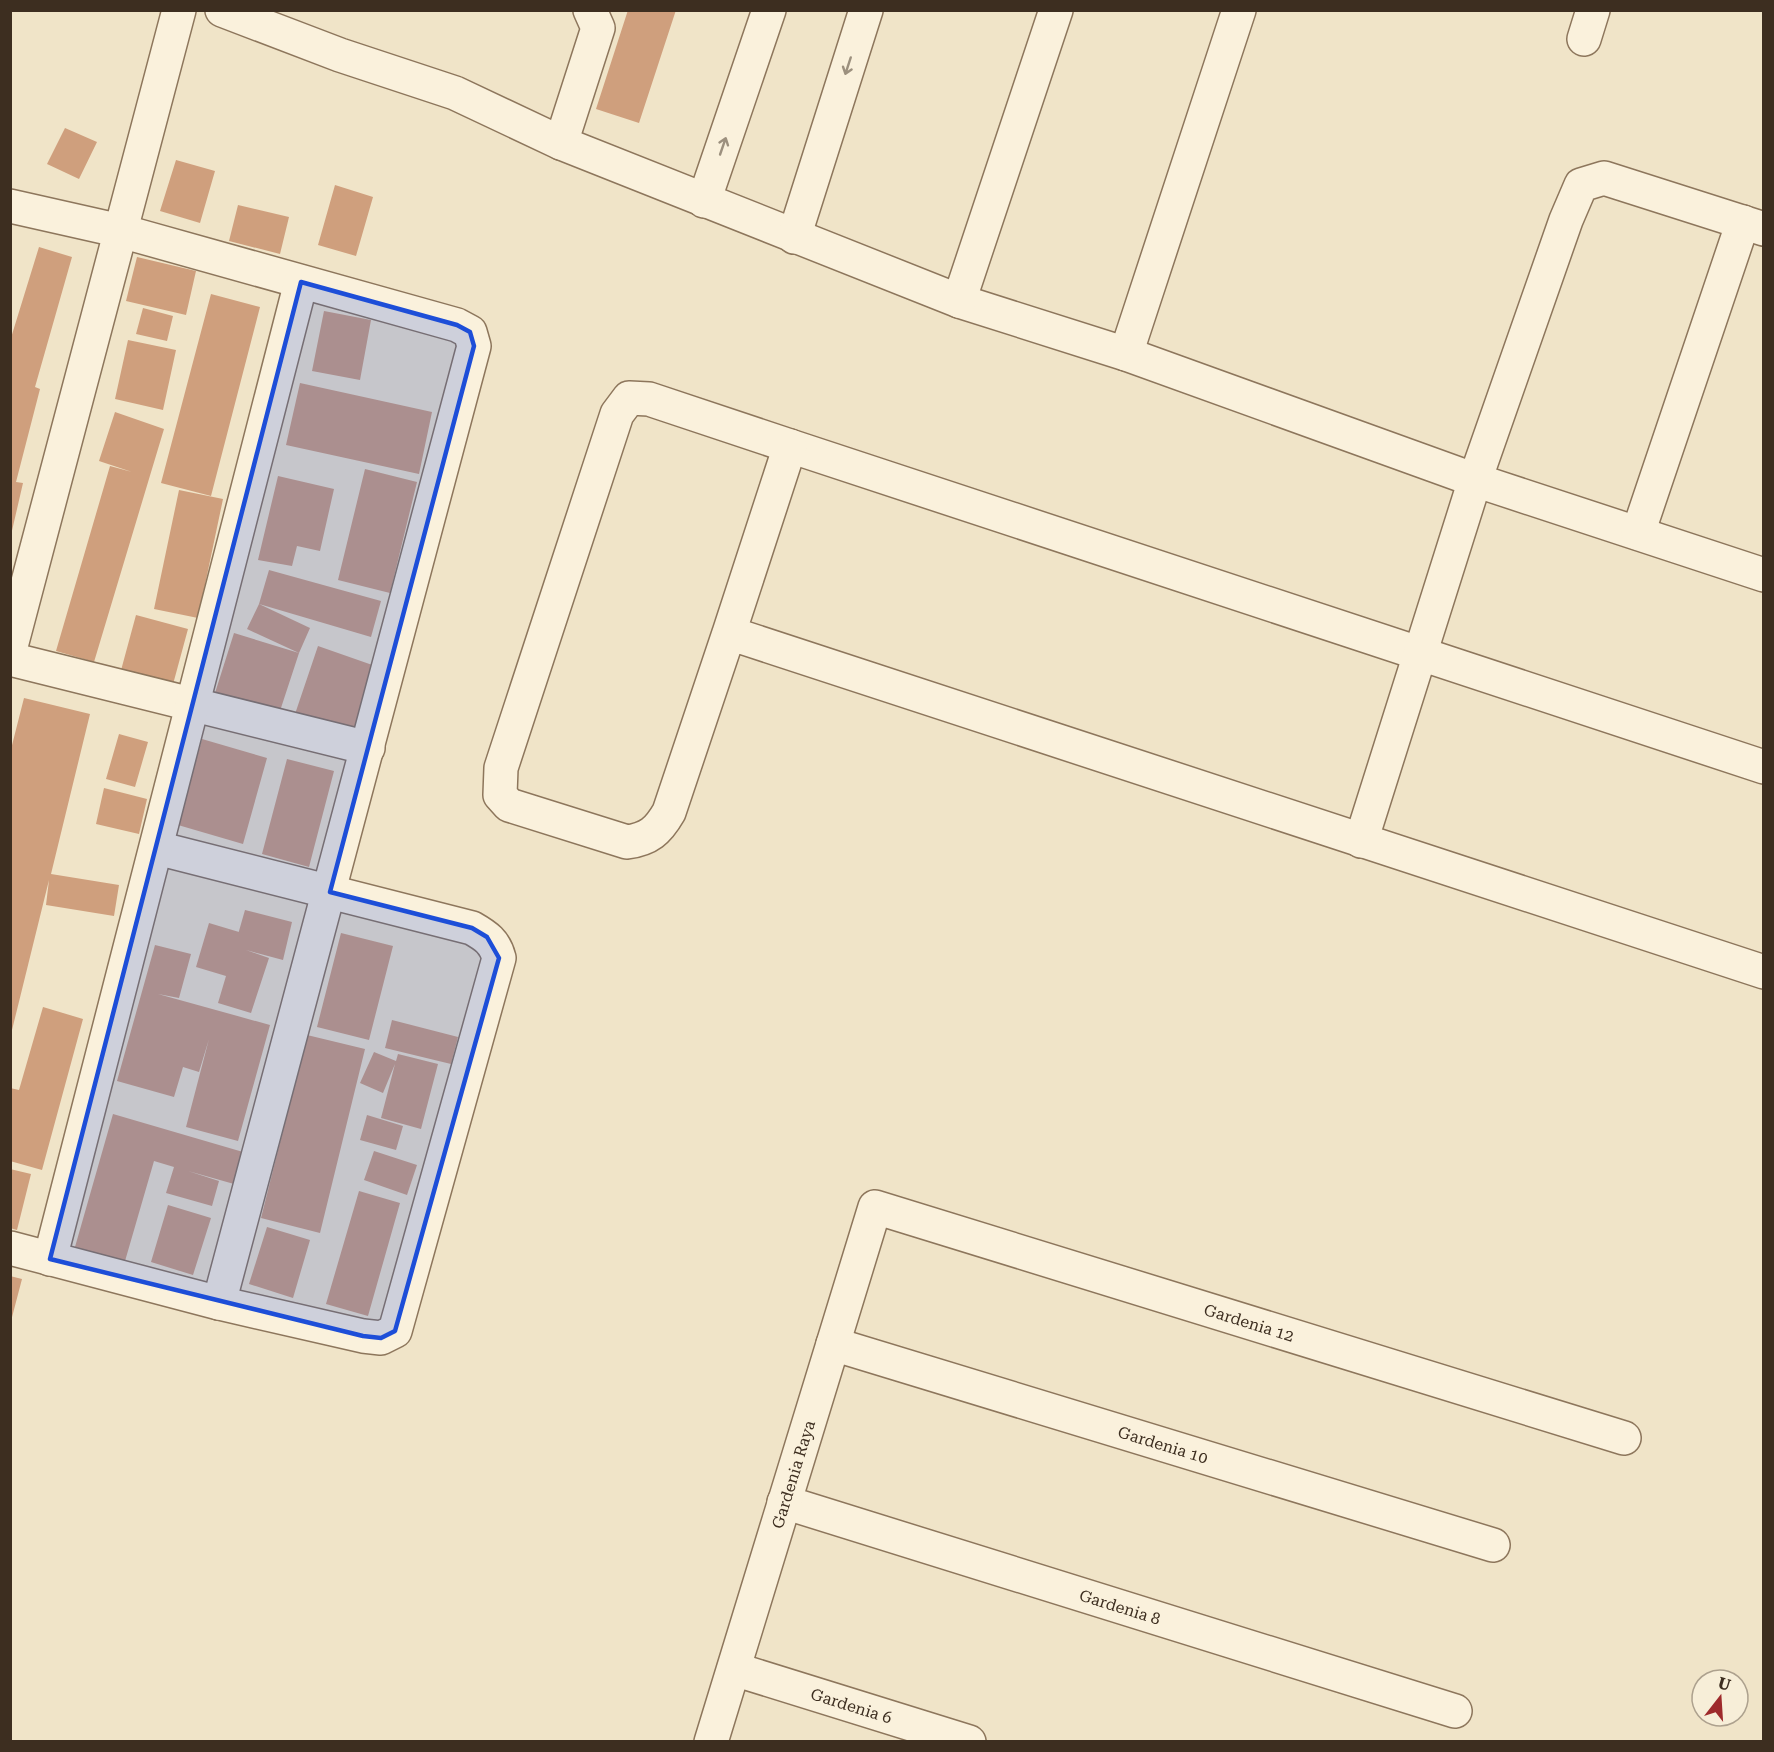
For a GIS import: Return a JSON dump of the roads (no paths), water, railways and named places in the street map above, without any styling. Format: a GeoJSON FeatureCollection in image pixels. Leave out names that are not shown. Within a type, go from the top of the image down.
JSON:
{"type":"FeatureCollection","features":[{"type":"Feature","properties":{"kind":"street"},"geometry":{"type":"LineString","coordinates":[[10,650],[179,10]]}},
{"type":"Feature","properties":{"kind":"street"},"geometry":{"type":"LineString","coordinates":[[222,10],[340,55],[455,93],[561,143],[959,301],[1126,354],[1475,480],[1764,575]]}},
{"type":"Feature","properties":{"kind":"street"},"geometry":{"type":"LineString","coordinates":[[561,143],[598,28],[590,10]]}},
{"type":"Feature","properties":{"kind":"street"},"geometry":{"type":"LineString","coordinates":[[704,201],[769,10]]}},
{"type":"Feature","properties":{"kind":"street"},"geometry":{"type":"LineString","coordinates":[[794,237],[866,10]]}},
{"type":"Feature","properties":{"kind":"street"},"geometry":{"type":"LineString","coordinates":[[959,301],[1056,10]]}},
{"type":"Feature","properties":{"kind":"street"},"geometry":{"type":"LineString","coordinates":[[1126,354],[1239,10]]}},
{"type":"Feature","properties":{"kind":"street"},"geometry":{"type":"LineString","coordinates":[[1361,841],[1475,480],[1566,220],[1581,185],[1604,178],[1753,226],[1638,533]]}},
{"type":"Feature","properties":{"kind":"street"},"geometry":{"type":"LineString","coordinates":[[10,206],[121,231],[457,325],[470,332],[474,346],[219,1303]]}},
{"type":"Feature","properties":{"kind":"street"},"geometry":{"type":"LineString","coordinates":[[50,1258],[301,282]]}},
{"type":"Feature","properties":{"kind":"street"},"geometry":{"type":"LineString","coordinates":[[790,446],[669,812],[657,831],[642,840],[627,842],[509,806],[500,795],[501,768],[617,414],[629,398],[649,399],[1764,767]]}},
{"type":"Feature","properties":{"kind":"street"},"geometry":{"type":"LineString","coordinates":[[729,633],[1764,972]]}},
{"type":"Feature","properties":{"kind":"street"},"geometry":{"type":"LineString","coordinates":[[10,659],[368,748]]}},
{"type":"Feature","properties":{"kind":"street"},"geometry":{"type":"LineString","coordinates":[[10,1248],[219,1303],[363,1336],[381,1338],[395,1331],[499,958],[496,947],[487,937],[472,928],[157,848]]}},
{"type":"Feature","properties":{"kind":"street","name":"Gardenia Raya"},"geometry":{"type":"LineString","coordinates":[[711,1742],[875,1207]]}},
{"type":"Feature","properties":{"kind":"street","name":"Gardenia 12"},"geometry":{"type":"LineString","coordinates":[[875,1207],[1624,1438]]}},
{"type":"Feature","properties":{"kind":"street","name":"Gardenia 10"},"geometry":{"type":"LineString","coordinates":[[833,1344],[1493,1545]]}},
{"type":"Feature","properties":{"kind":"street","name":"Gardenia 8"},"geometry":{"type":"LineString","coordinates":[[784,1502],[1455,1711]]}},
{"type":"Feature","properties":{"kind":"street","name":"Gardenia 6"},"geometry":{"type":"LineString","coordinates":[[734,1669],[969,1742]]}}]}
